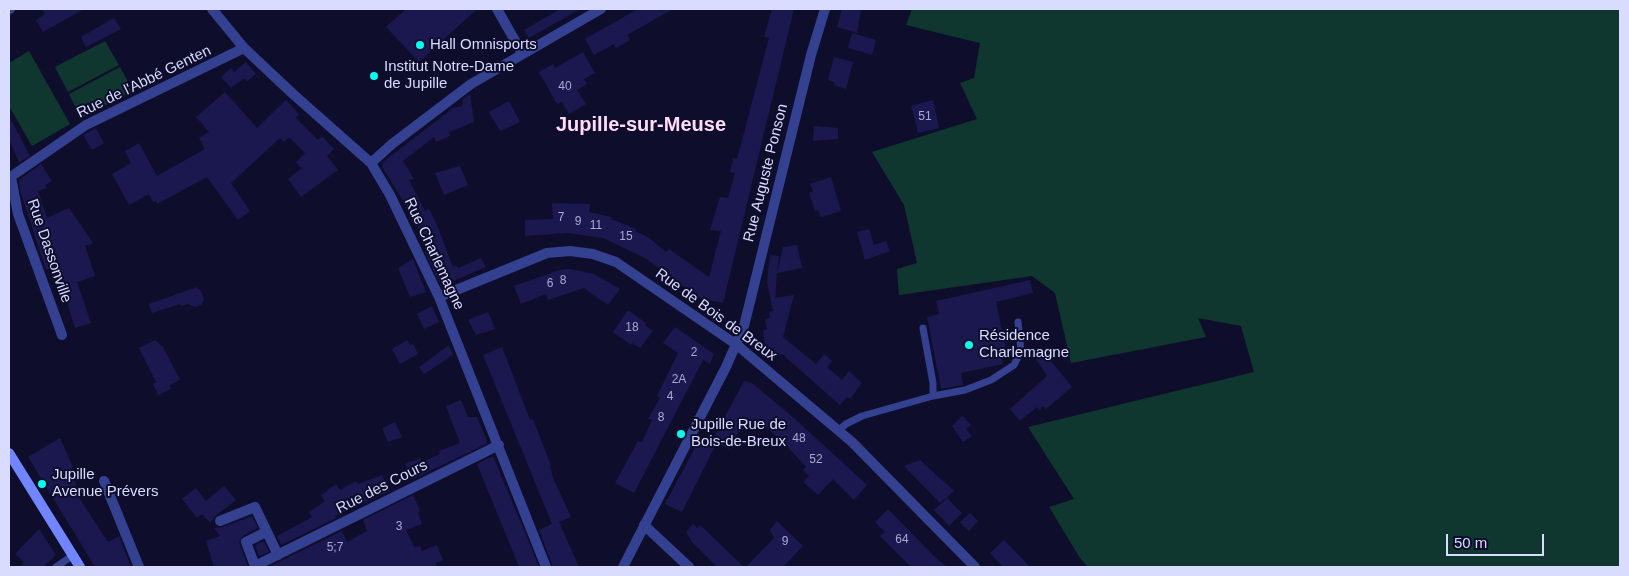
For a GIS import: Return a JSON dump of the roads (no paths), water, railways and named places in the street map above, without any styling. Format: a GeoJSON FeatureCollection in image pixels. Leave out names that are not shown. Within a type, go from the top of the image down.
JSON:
{"type":"FeatureCollection","features":[{"type":"Feature","properties":{"kind":"main road"},"geometry":{"type":"LineString","coordinates":[[9,453],[80,567]]}},
{"type":"Feature","properties":{"kind":"street","name":"Rue Charlemagne"},"geometry":{"type":"LineString","coordinates":[[212,9],[244,48],[371,163],[405,222],[439,297],[499,444],[546,567]]}},
{"type":"Feature","properties":{"kind":"street"},"geometry":{"type":"LineString","coordinates":[[496,9],[522,53]]}},
{"type":"Feature","properties":{"kind":"street"},"geometry":{"type":"LineString","coordinates":[[371,163],[392,144],[472,84],[522,53],[601,9]]}},
{"type":"Feature","properties":{"kind":"street","name":"Rue Auguste Ponson"},"geometry":{"type":"LineString","coordinates":[[623,567],[737,344],[744,326],[811,55],[825,9]]}},
{"type":"Feature","properties":{"kind":"street","name":"Rue de l'Abbé Genten"},"geometry":{"type":"LineString","coordinates":[[10,178],[86,125],[244,48]]}},
{"type":"Feature","properties":{"kind":"street","name":"Rue Dassonville"},"geometry":{"type":"LineString","coordinates":[[10,178],[18,214],[62,335]]}},
{"type":"Feature","properties":{"kind":"street","name":"Rue de Bois de Breux"},"geometry":{"type":"LineString","coordinates":[[439,297],[547,252],[570,251],[593,254],[616,262],[737,344],[839,430],[974,567]]}},
{"type":"Feature","properties":{"kind":"street","name":"Rue des Cours"},"geometry":{"type":"LineString","coordinates":[[266,532],[246,542],[255,566],[499,444]]}},
{"type":"Feature","properties":{"kind":"street"},"geometry":{"type":"LineString","coordinates":[[104,481],[139,567]]}},
{"type":"Feature","properties":{"kind":"street"},"geometry":{"type":"LineString","coordinates":[[220,521],[255,507],[278,555]]}},
{"type":"Feature","properties":{"kind":"street"},"geometry":{"type":"LineString","coordinates":[[644,525],[689,567]]}},
{"type":"Feature","properties":{"kind":"lane"},"geometry":{"type":"LineString","coordinates":[[839,430],[862,416],[933,396],[965,390],[992,380],[1014,365],[1020,351],[1018,322]]}},
{"type":"Feature","properties":{"kind":"lane"},"geometry":{"type":"LineString","coordinates":[[922,328],[933,383],[933,396]]}},
{"type":"Feature","properties":{"kind":"lane"},"geometry":{"type":"LineString","coordinates":[[56,567],[72,556]]}},
{"type":"Feature","properties":{"kind":"place","name":"Hall Omnisports"},"geometry":{"type":"Point","coordinates":[420,45]}},
{"type":"Feature","properties":{"kind":"place","name":"Institut Notre-Dame de Jupille"},"geometry":{"type":"Point","coordinates":[374,76]}},
{"type":"Feature","properties":{"kind":"place","name":"Résidence Charlemagne"},"geometry":{"type":"Point","coordinates":[969,345]}},
{"type":"Feature","properties":{"kind":"place","name":"Jupille Rue de Bois-de-Breux"},"geometry":{"type":"Point","coordinates":[681,434]}},
{"type":"Feature","properties":{"kind":"place","name":"Jupille Avenue Prévers"},"geometry":{"type":"Point","coordinates":[42,484]}},
{"type":"Feature","properties":{"kind":"district","name":"Jupille-sur-Meuse"},"geometry":{"type":"Point","coordinates":[641,125]}}]}
